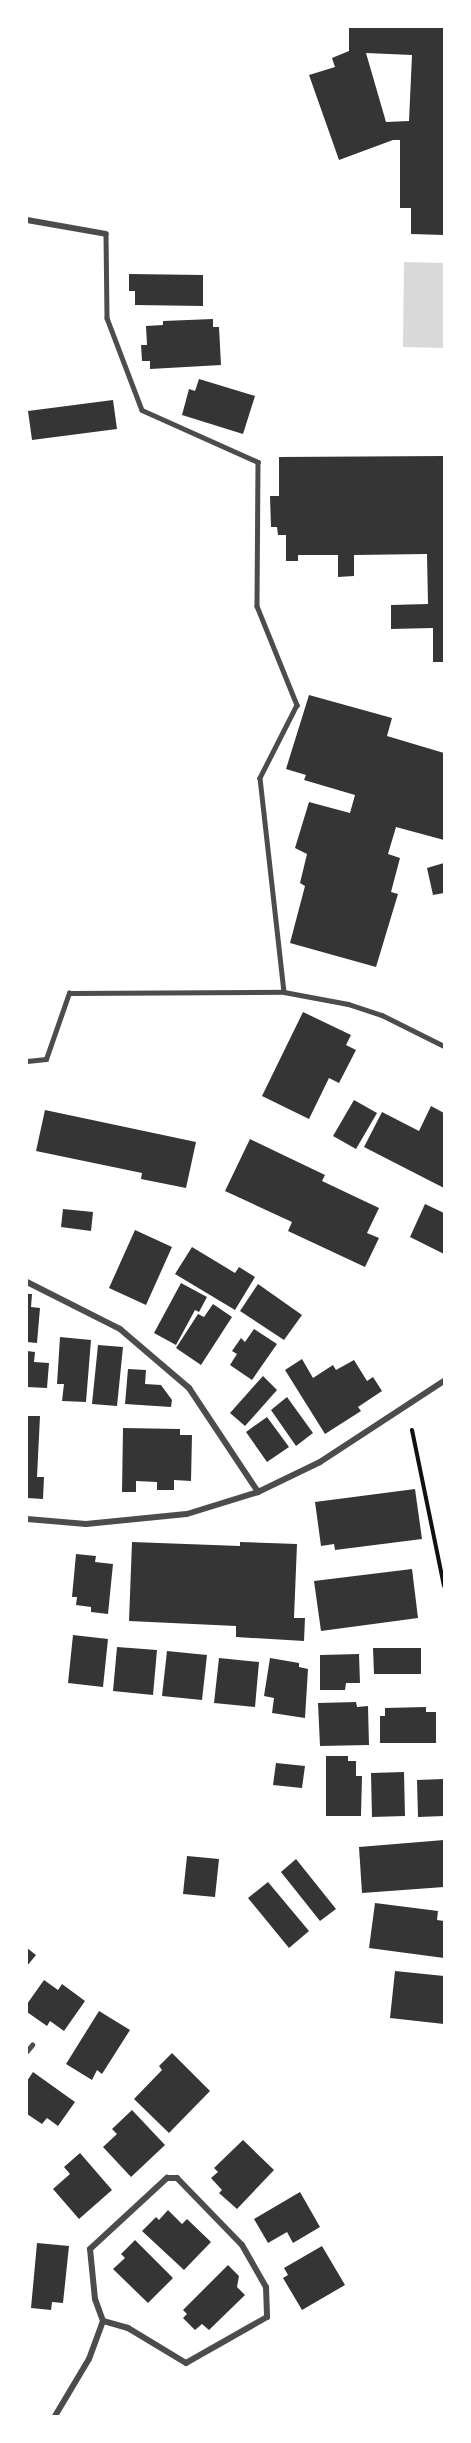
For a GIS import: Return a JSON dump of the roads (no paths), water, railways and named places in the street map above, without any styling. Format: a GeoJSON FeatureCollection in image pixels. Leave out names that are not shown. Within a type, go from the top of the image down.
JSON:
{"type":"FeatureCollection","features":[{"type":"Feature","properties":{"kind":"street"},"geometry":{"type":"LineString","coordinates":[[27,220],[106,234]]}},
{"type":"Feature","properties":{"kind":"street"},"geometry":{"type":"LineString","coordinates":[[27,1282],[120,1329],[189,1388],[258,1492]]}},
{"type":"Feature","properties":{"kind":"street"},"geometry":{"type":"LineString","coordinates":[[27,1519],[86,1524],[187,1514],[258,1492],[320,1462],[444,1381]]}},
{"type":"Feature","properties":{"kind":"street"},"geometry":{"type":"LineString","coordinates":[[55,2416],[89,2359],[103,2321],[95,2299],[90,2249],[167,2178],[177,2178],[242,2245],[267,2287],[267,2317],[186,2363],[128,2328],[103,2321]]}},
{"type":"Feature","properties":{"kind":"lane"},"geometry":{"type":"LineString","coordinates":[[106,234],[107,318],[142,410],[258,462],[257,606],[297,705],[260,778],[284,992]]}},
{"type":"Feature","properties":{"kind":"lane"},"geometry":{"type":"LineString","coordinates":[[27,1061],[46,1059],[69,993],[284,992],[348,1004],[382,1015],[444,1046]]}},
{"type":"Feature","properties":{"kind":"lane"},"geometry":{"type":"LineString","coordinates":[[27,2051],[32,2044]]}}]}
